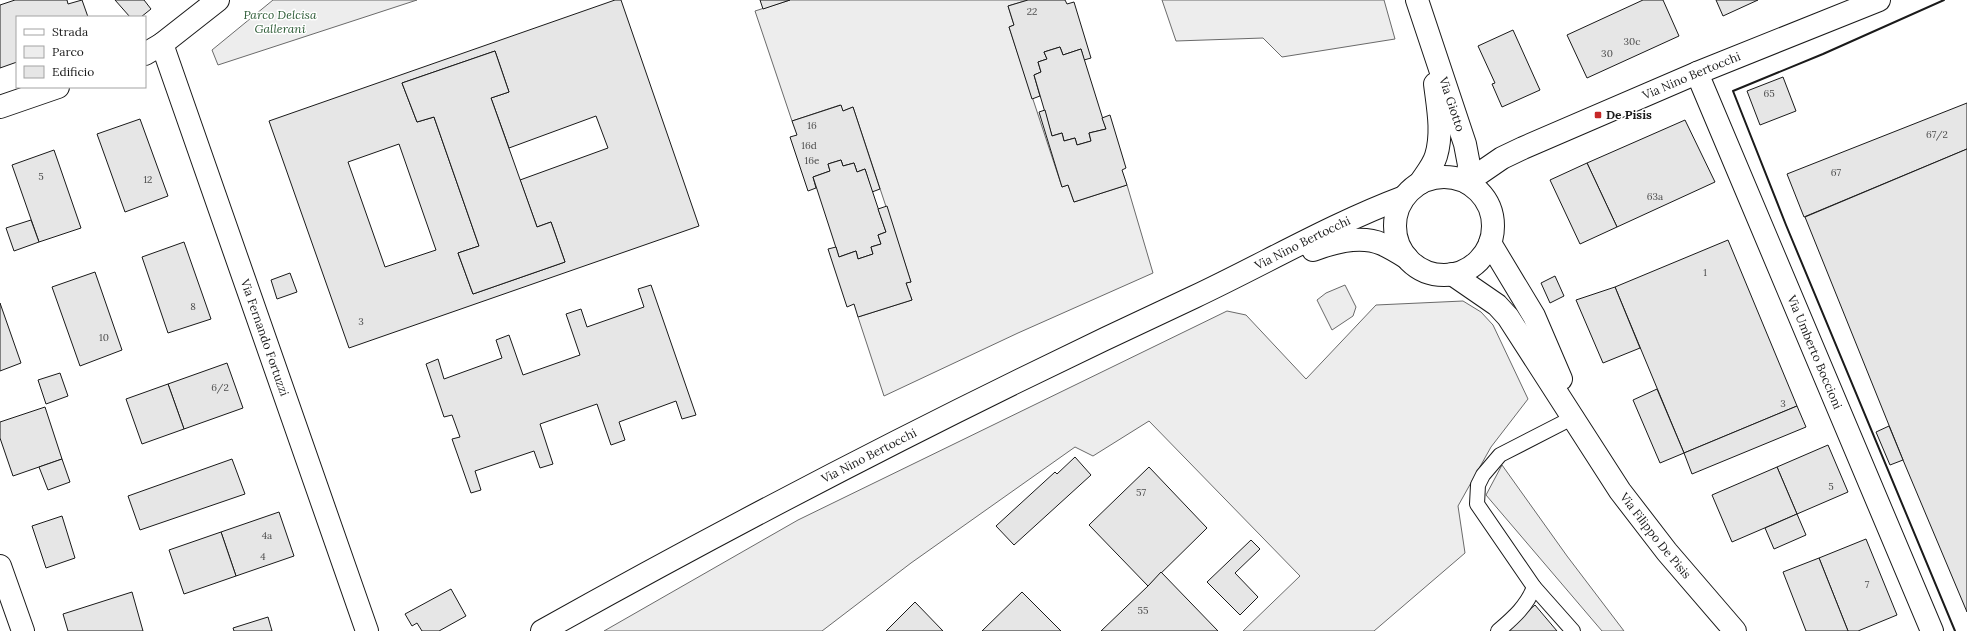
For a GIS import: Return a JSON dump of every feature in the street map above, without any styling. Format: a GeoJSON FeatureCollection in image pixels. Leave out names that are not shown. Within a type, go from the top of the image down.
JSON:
{"type":"FeatureCollection","features":[{"type":"Feature","properties":{"kind":"street"},"geometry":{"type":"LineString","coordinates":[[154,49],[218,0]]}},
{"type":"Feature","properties":{"kind":"street","name":"Via Giotto"},"geometry":{"type":"LineString","coordinates":[[1417,0],[1465,144],[1469,165],[1467,182]]}},
{"type":"Feature","properties":{"kind":"street","name":"Via Nino Bertocchi"},"geometry":{"type":"LineString","coordinates":[[1467,182],[1502,158],[1697,73],[1879,0]]}},
{"type":"Feature","properties":{"kind":"street","name":"Via Giotto"},"geometry":{"type":"LineString","coordinates":[[1412,190],[1436,158],[1440,134],[1435,78],[1426,28]]}},
{"type":"Feature","properties":{"kind":"street","name":"Via Fernando Fortuzzi"},"geometry":{"type":"LineString","coordinates":[[154,49],[367,631]]}},
{"type":"Feature","properties":{"kind":"street","name":"Via Umberto Boccioni"},"geometry":{"type":"LineString","coordinates":[[1697,73],[1932,631]]}},
{"type":"Feature","properties":{"kind":"street"},"geometry":{"type":"LineString","coordinates":[[0,107],[55,88]]}},
{"type":"Feature","properties":{"kind":"street","name":"Via Nino Bertocchi"},"geometry":{"type":"LineString","coordinates":[[542,631],[822,478],[1076,352],[1202,293],[1412,190],[1432,178],[1446,177],[1467,182],[1482,194],[1490,208],[1493,224],[1490,243],[1480,259],[1468,269],[1452,274],[1427,272],[1419,268],[1407,258],[1381,244],[1367,240],[1346,240],[1325,245],[1202,293]]}},
{"type":"Feature","properties":{"kind":"street","name":"Via Nino Bertocchi"},"geometry":{"type":"LineString","coordinates":[[1407,258],[1398,243],[1395,225],[1396,214],[1412,190]]}},
{"type":"Feature","properties":{"kind":"street","name":"Via Filippo De Pisis"},"geometry":{"type":"LineString","coordinates":[[1490,243],[1534,316],[1577,423]]}},
{"type":"Feature","properties":{"kind":"street","name":"Via Filippo De Pisis"},"geometry":{"type":"LineString","coordinates":[[1452,274],[1497,306],[1508,317],[1629,503],[1667,552],[1735,631]]}},
{"type":"Feature","properties":{"kind":"street"},"geometry":{"type":"LineString","coordinates":[[0,566],[23,631]]}},
{"type":"Feature","properties":{"kind":"lane"},"geometry":{"type":"LineString","coordinates":[[1573,631],[1534,587],[1477,504],[1478,485],[1483,475],[1500,455],[1577,423]]}},
{"type":"Feature","properties":{"kind":"lane"},"geometry":{"type":"LineString","coordinates":[[1498,631],[1516,615],[1530,597],[1534,587]]}},
{"type":"Feature","properties":{"kind":"green space","name":"Parco Delcisa Gallerani"},"geometry":{"type":"Polygon","coordinates":[[[273,0],[417,0],[218,65],[212,50],[273,0]]]}},
{"type":"Feature","properties":{"kind":"green space"},"geometry":{"type":"Polygon","coordinates":[[[790,0],[1028,0],[1008,6],[1014,25],[1009,27],[1062,187],[1068,185],[1074,202],[1127,185],[1153,273],[1018,333],[884,396],[858,317],[912,300],[906,283],[911,282],[853,107],[843,111],[840,105],[792,121],[755,11],[790,0]]]}},
{"type":"Feature","properties":{"kind":"green space"},"geometry":{"type":"Polygon","coordinates":[[[1162,0],[1384,0],[1395,39],[1282,57],[1263,38],[1176,41],[1162,0]]]}},
{"type":"Feature","properties":{"kind":"green space"},"geometry":{"type":"Polygon","coordinates":[[[1345,285],[1356,307],[1353,316],[1332,330],[1317,300],[1326,293],[1345,285]]]}},
{"type":"Feature","properties":{"kind":"green space"},"geometry":{"type":"Polygon","coordinates":[[[1463,301],[1481,312],[1493,325],[1528,399],[1491,447],[1458,506],[1465,553],[1374,631],[1243,631],[1300,576],[1149,421],[1093,456],[1075,447],[911,563],[822,631],[604,631],[798,520],[1227,311],[1246,315],[1306,379],[1376,305],[1463,301]]]}},
{"type":"Feature","properties":{"kind":"green space"},"geometry":{"type":"Polygon","coordinates":[[[1502,465],[1567,556],[1624,631],[1602,631],[1486,495],[1502,465]]]}},
{"type":"Feature","properties":{"kind":"building"},"geometry":{"type":"Polygon","coordinates":[[[15,0],[67,0],[68,4],[82,0],[88,16],[16,16],[16,62],[0,68],[0,5],[15,0]]]}},
{"type":"Feature","properties":{"kind":"building"},"geometry":{"type":"Polygon","coordinates":[[[115,0],[144,0],[151,9],[142,16],[129,16],[115,0]]]}},
{"type":"Feature","properties":{"kind":"building"},"geometry":{"type":"Polygon","coordinates":[[[615,0],[621,0],[699,226],[349,348],[269,121],[615,0]],[[495,51],[402,83],[417,122],[434,117],[479,246],[458,253],[473,294],[565,262],[551,222],[537,227],[520,180],[608,148],[596,116],[509,148],[491,98],[509,92],[495,51]],[[399,144],[348,162],[385,267],[436,250],[399,144]]]}},
{"type":"Feature","properties":{"kind":"building"},"geometry":{"type":"Polygon","coordinates":[[[760,0],[790,0],[763,9],[760,0]]]}},
{"type":"Feature","properties":{"kind":"building"},"geometry":{"type":"Polygon","coordinates":[[[1028,0],[1065,0],[1067,4],[1074,2],[1091,58],[1084,60],[1081,49],[1063,55],[1060,47],[1044,52],[1047,59],[1038,62],[1041,72],[1034,75],[1040,96],[1032,99],[1009,27],[1014,25],[1008,6],[1028,0]]]}},
{"type":"Feature","properties":{"kind":"building"},"geometry":{"type":"Polygon","coordinates":[[[1643,0],[1663,0],[1679,36],[1587,78],[1567,35],[1643,0]]]}},
{"type":"Feature","properties":{"kind":"building"},"geometry":{"type":"Polygon","coordinates":[[[1716,0],[1758,0],[1723,16],[1716,0]]]}},
{"type":"Feature","properties":{"kind":"building"},"geometry":{"type":"Polygon","coordinates":[[[1513,30],[1540,90],[1502,107],[1492,84],[1495,83],[1478,46],[1513,30]]]}},
{"type":"Feature","properties":{"kind":"building"},"geometry":{"type":"Polygon","coordinates":[[[1060,47],[1063,55],[1081,49],[1106,129],[1089,133],[1091,141],[1077,145],[1075,138],[1064,141],[1062,133],[1052,136],[1034,75],[1041,72],[1038,62],[1047,59],[1044,52],[1060,47]]]}},
{"type":"Feature","properties":{"kind":"building"},"geometry":{"type":"Polygon","coordinates":[[[495,51],[509,92],[491,98],[537,227],[551,222],[565,262],[473,294],[458,253],[479,246],[434,117],[417,122],[402,83],[495,51]]]}},
{"type":"Feature","properties":{"kind":"building"},"geometry":{"type":"Polygon","coordinates":[[[1783,77],[1796,111],[1760,125],[1747,91],[1783,77]]]}},
{"type":"Feature","properties":{"kind":"building"},"geometry":{"type":"Polygon","coordinates":[[[1967,103],[1967,149],[1804,217],[1787,174],[1967,103]]]}},
{"type":"Feature","properties":{"kind":"building"},"geometry":{"type":"Polygon","coordinates":[[[841,105],[843,111],[853,107],[880,189],[872,192],[865,169],[857,172],[854,163],[843,166],[841,160],[828,164],[830,171],[813,177],[816,188],[808,191],[790,137],[797,135],[792,121],[841,105]]]}},
{"type":"Feature","properties":{"kind":"building"},"geometry":{"type":"Polygon","coordinates":[[[1045,110],[1052,136],[1062,133],[1064,141],[1075,138],[1077,145],[1091,141],[1089,133],[1106,129],[1102,118],[1110,115],[1126,168],[1122,170],[1127,185],[1074,202],[1068,185],[1062,187],[1039,112],[1045,110]]]}},
{"type":"Feature","properties":{"kind":"building"},"geometry":{"type":"Polygon","coordinates":[[[140,119],[168,196],[125,212],[97,134],[140,119]]]}},
{"type":"Feature","properties":{"kind":"building"},"geometry":{"type":"Polygon","coordinates":[[[1685,120],[1715,182],[1617,227],[1587,163],[1685,120]]]}},
{"type":"Feature","properties":{"kind":"building"},"geometry":{"type":"Polygon","coordinates":[[[1967,149],[1967,612],[1903,460],[1805,217],[1967,149]]]}},
{"type":"Feature","properties":{"kind":"building"},"geometry":{"type":"Polygon","coordinates":[[[54,150],[81,228],[39,242],[12,165],[54,150]]]}},
{"type":"Feature","properties":{"kind":"building"},"geometry":{"type":"Polygon","coordinates":[[[841,160],[843,166],[854,163],[857,172],[865,169],[886,232],[878,235],[881,244],[871,247],[873,254],[858,259],[856,251],[839,257],[813,177],[830,171],[828,164],[841,160]]]}},
{"type":"Feature","properties":{"kind":"building"},"geometry":{"type":"Polygon","coordinates":[[[1587,163],[1617,227],[1580,244],[1550,180],[1587,163]]]}},
{"type":"Feature","properties":{"kind":"building"},"geometry":{"type":"Polygon","coordinates":[[[887,206],[911,282],[906,283],[912,300],[858,317],[854,304],[847,307],[828,249],[836,247],[839,257],[856,251],[858,259],[873,254],[871,247],[881,244],[878,235],[886,232],[878,209],[887,206]]]}},
{"type":"Feature","properties":{"kind":"building"},"geometry":{"type":"Polygon","coordinates":[[[31,220],[39,242],[14,251],[6,228],[31,220]]]}},
{"type":"Feature","properties":{"kind":"building"},"geometry":{"type":"Polygon","coordinates":[[[1728,240],[1797,406],[1684,453],[1615,287],[1728,240]]]}},
{"type":"Feature","properties":{"kind":"building"},"geometry":{"type":"Polygon","coordinates":[[[184,242],[211,319],[168,333],[142,257],[184,242]]]}},
{"type":"Feature","properties":{"kind":"building"},"geometry":{"type":"Polygon","coordinates":[[[95,272],[122,350],[80,366],[52,287],[95,272]]]}},
{"type":"Feature","properties":{"kind":"building"},"geometry":{"type":"Polygon","coordinates":[[[290,273],[297,292],[277,299],[271,280],[290,273]]]}},
{"type":"Feature","properties":{"kind":"building"},"geometry":{"type":"Polygon","coordinates":[[[1555,276],[1564,296],[1550,303],[1541,283],[1555,276]]]}},
{"type":"Feature","properties":{"kind":"building"},"geometry":{"type":"Polygon","coordinates":[[[651,285],[696,415],[682,419],[676,401],[619,422],[625,440],[611,445],[597,404],[540,424],[553,464],[540,468],[534,451],[475,471],[481,490],[471,493],[452,439],[460,437],[452,415],[444,417],[426,364],[438,359],[444,379],[502,358],[496,340],[509,335],[523,375],[580,355],[566,314],[581,309],[587,327],[644,307],[638,289],[651,285]]]}},
{"type":"Feature","properties":{"kind":"building"},"geometry":{"type":"Polygon","coordinates":[[[1615,287],[1640,348],[1603,363],[1576,300],[1615,287]]]}},
{"type":"Feature","properties":{"kind":"building"},"geometry":{"type":"Polygon","coordinates":[[[0,303],[21,363],[0,371],[0,303]]]}},
{"type":"Feature","properties":{"kind":"building"},"geometry":{"type":"Polygon","coordinates":[[[227,363],[243,408],[184,429],[168,384],[227,363]]]}},
{"type":"Feature","properties":{"kind":"building"},"geometry":{"type":"Polygon","coordinates":[[[60,373],[68,396],[46,404],[38,380],[60,373]]]}},
{"type":"Feature","properties":{"kind":"building"},"geometry":{"type":"Polygon","coordinates":[[[168,384],[184,429],[142,444],[126,399],[168,384]]]}},
{"type":"Feature","properties":{"kind":"building"},"geometry":{"type":"Polygon","coordinates":[[[1657,389],[1684,453],[1660,463],[1633,400],[1657,389]]]}},
{"type":"Feature","properties":{"kind":"building"},"geometry":{"type":"Polygon","coordinates":[[[1797,406],[1806,427],[1692,474],[1684,453],[1797,406]]]}},
{"type":"Feature","properties":{"kind":"building"},"geometry":{"type":"Polygon","coordinates":[[[45,407],[62,459],[13,476],[0,438],[0,422],[45,407]]]}},
{"type":"Feature","properties":{"kind":"building"},"geometry":{"type":"Polygon","coordinates":[[[1889,426],[1903,460],[1890,465],[1876,432],[1889,426]]]}},
{"type":"Feature","properties":{"kind":"building"},"geometry":{"type":"Polygon","coordinates":[[[1828,445],[1848,492],[1797,514],[1777,467],[1828,445]]]}},
{"type":"Feature","properties":{"kind":"building"},"geometry":{"type":"Polygon","coordinates":[[[1075,457],[1091,475],[1014,545],[996,526],[1055,472],[1057,474],[1075,457]]]}},
{"type":"Feature","properties":{"kind":"building"},"geometry":{"type":"Polygon","coordinates":[[[62,459],[70,482],[48,490],[39,467],[62,459]]]}},
{"type":"Feature","properties":{"kind":"building"},"geometry":{"type":"Polygon","coordinates":[[[232,459],[245,494],[140,530],[128,496],[232,459]]]}},
{"type":"Feature","properties":{"kind":"building"},"geometry":{"type":"Polygon","coordinates":[[[1149,467],[1207,528],[1148,586],[1089,525],[1149,467]]]}},
{"type":"Feature","properties":{"kind":"building"},"geometry":{"type":"Polygon","coordinates":[[[1777,467],[1797,514],[1732,542],[1712,495],[1777,467]]]}},
{"type":"Feature","properties":{"kind":"building"},"geometry":{"type":"Polygon","coordinates":[[[279,512],[294,556],[236,576],[221,532],[279,512]]]}},
{"type":"Feature","properties":{"kind":"building"},"geometry":{"type":"Polygon","coordinates":[[[1797,514],[1806,535],[1774,549],[1765,528],[1797,514]]]}},
{"type":"Feature","properties":{"kind":"building"},"geometry":{"type":"Polygon","coordinates":[[[62,516],[75,558],[46,568],[32,526],[62,516]]]}},
{"type":"Feature","properties":{"kind":"building"},"geometry":{"type":"Polygon","coordinates":[[[221,532],[236,576],[184,594],[169,550],[221,532]]]}},
{"type":"Feature","properties":{"kind":"building"},"geometry":{"type":"Polygon","coordinates":[[[1866,539],[1897,615],[1858,631],[1848,631],[1819,558],[1866,539]]]}},
{"type":"Feature","properties":{"kind":"building"},"geometry":{"type":"Polygon","coordinates":[[[1251,540],[1260,549],[1235,573],[1258,597],[1240,615],[1207,582],[1251,540]]]}},
{"type":"Feature","properties":{"kind":"building"},"geometry":{"type":"Polygon","coordinates":[[[1819,558],[1848,631],[1806,631],[1783,572],[1819,558]]]}},
{"type":"Feature","properties":{"kind":"building"},"geometry":{"type":"Polygon","coordinates":[[[1161,572],[1218,631],[1101,631],[1148,586],[1161,572]]]}},
{"type":"Feature","properties":{"kind":"building"},"geometry":{"type":"Polygon","coordinates":[[[451,589],[466,616],[439,631],[422,631],[417,623],[412,626],[405,614],[451,589]]]}},
{"type":"Feature","properties":{"kind":"building"},"geometry":{"type":"Polygon","coordinates":[[[132,592],[143,631],[68,631],[63,614],[132,592]]]}},
{"type":"Feature","properties":{"kind":"building"},"geometry":{"type":"Polygon","coordinates":[[[1022,592],[1061,631],[982,631],[1022,592]]]}},
{"type":"Feature","properties":{"kind":"building"},"geometry":{"type":"Polygon","coordinates":[[[915,602],[943,631],[886,631],[915,602]]]}},
{"type":"Feature","properties":{"kind":"building"},"geometry":{"type":"Polygon","coordinates":[[[1535,605],[1557,631],[1505,631],[1535,605]]]}},
{"type":"Feature","properties":{"kind":"building"},"geometry":{"type":"Polygon","coordinates":[[[268,617],[272,631],[234,631],[233,628],[268,617]]]}},
{"type":"Feature","properties":{"kind":"wall"},"geometry":{"type":"LineString","coordinates":[[1944,0],[1823,54],[1733,91],[1786,225],[1955,631]]}},
{"type":"Feature","properties":{"kind":"place","name":"De Pisis"},"geometry":{"type":"Point","coordinates":[1598,115]}}]}
